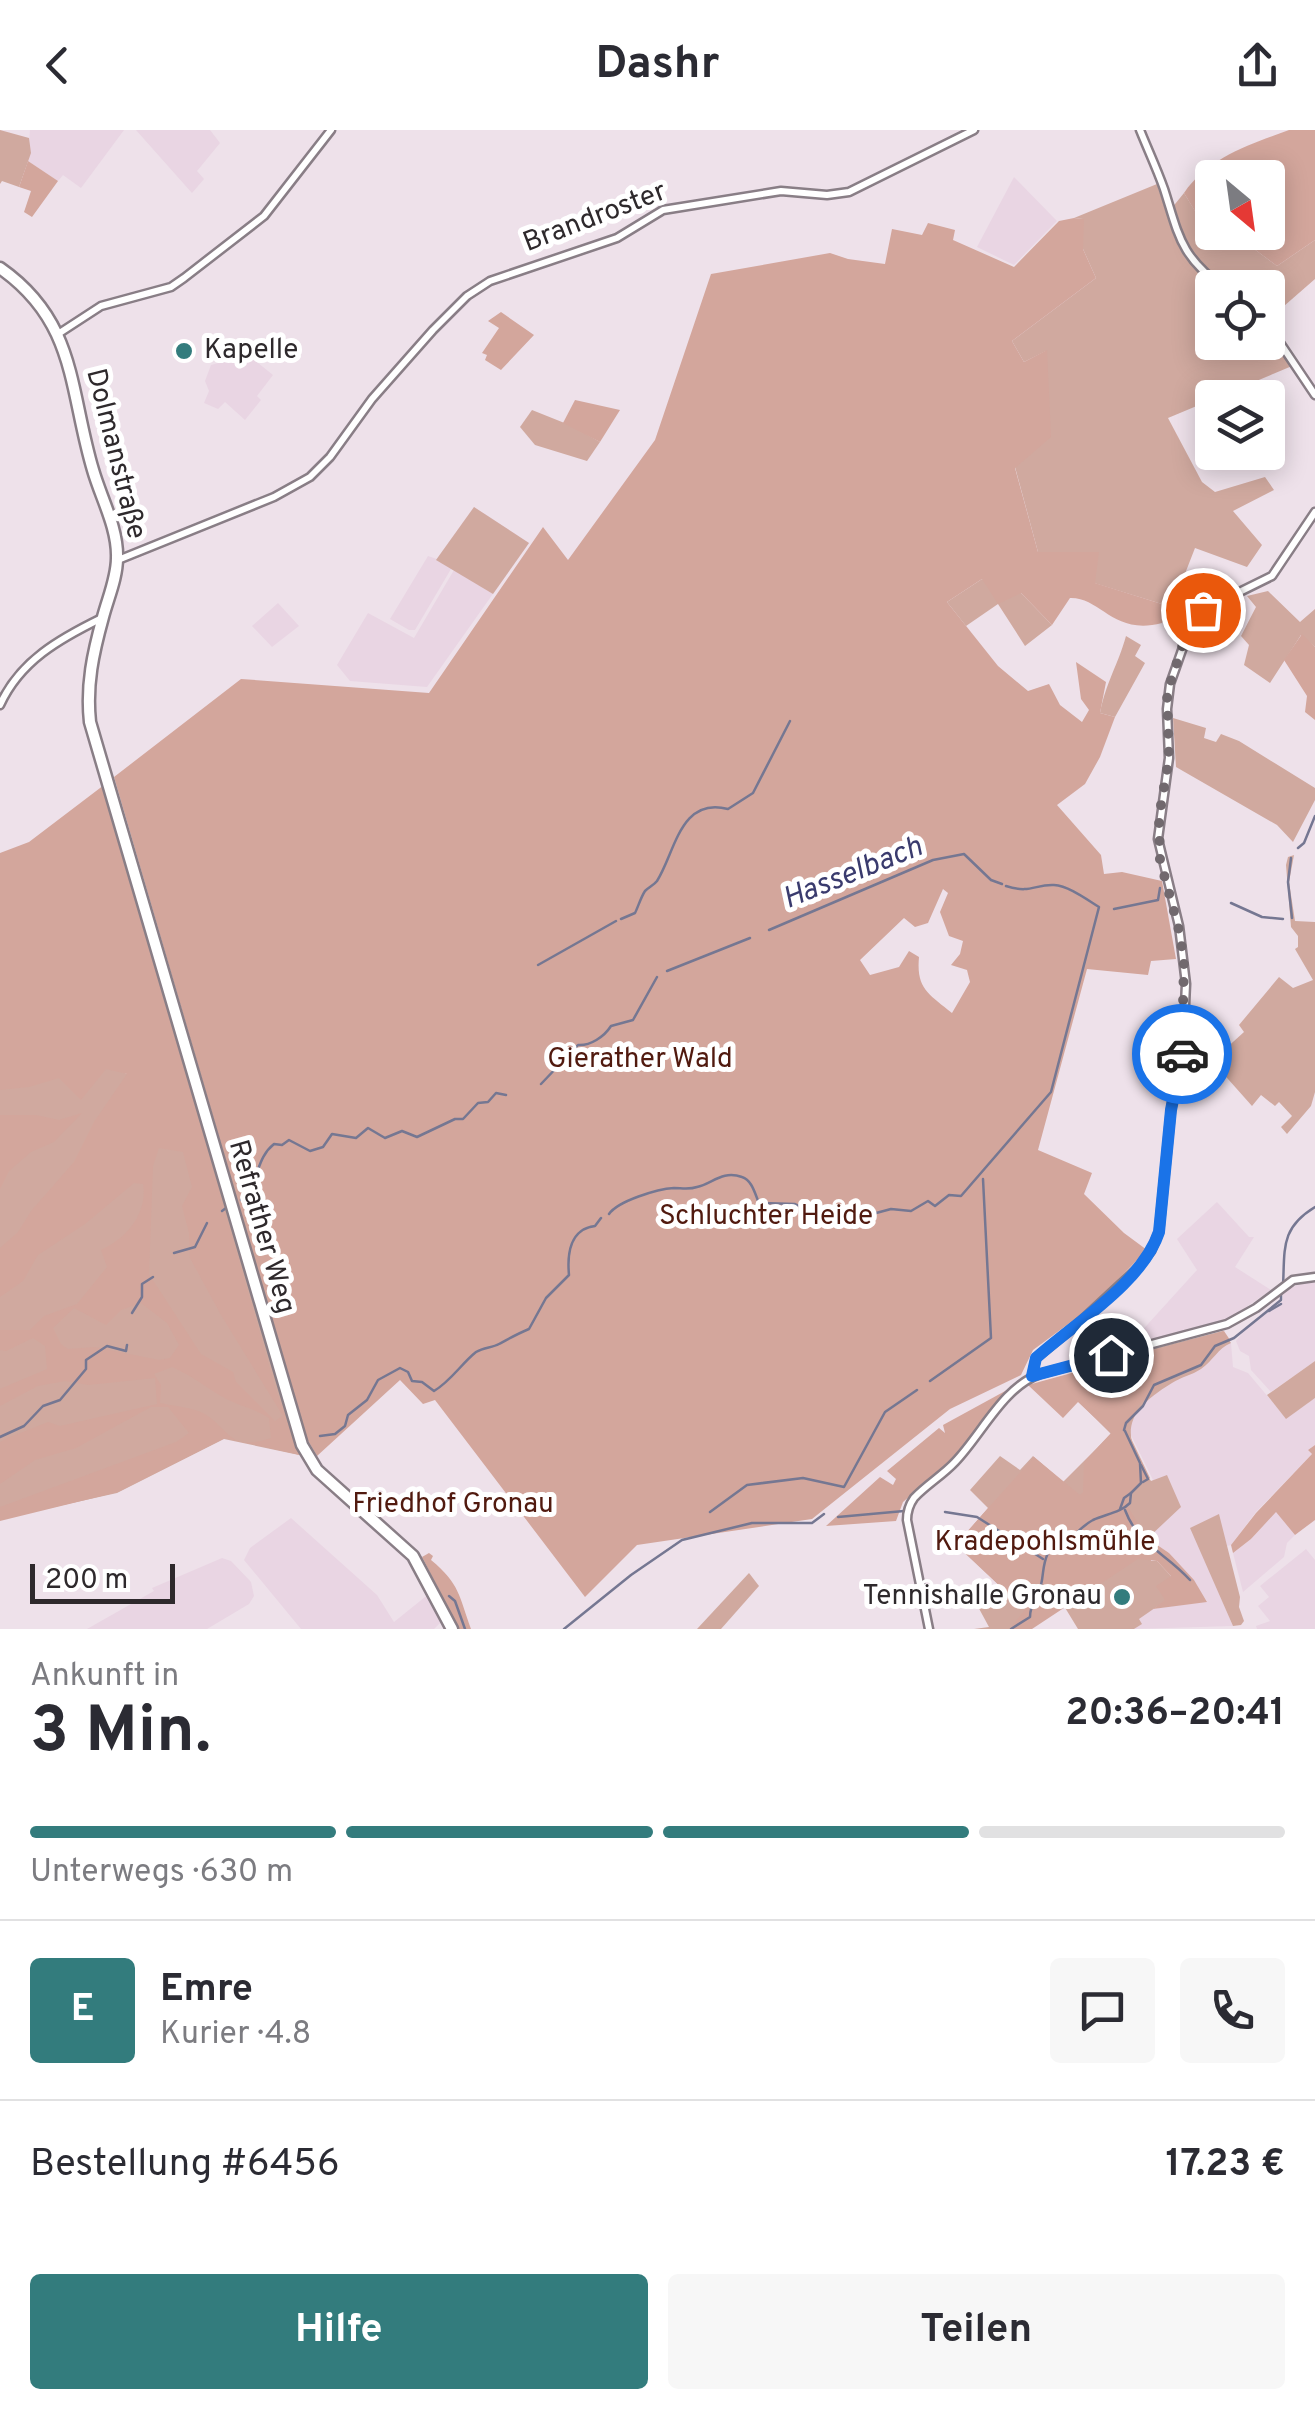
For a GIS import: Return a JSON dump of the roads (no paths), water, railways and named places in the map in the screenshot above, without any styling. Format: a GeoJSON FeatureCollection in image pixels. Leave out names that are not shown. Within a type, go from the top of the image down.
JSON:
{"type":"FeatureCollection","features":[{"type":"Feature","properties":{"kind":"main road","name":"Dolmanstraße"},"geometry":{"type":"LineString","coordinates":[[0,268],[34,298],[58,334],[70,364],[88,454],[116,541],[118,561],[88,678],[88,704],[108,790]]}},
{"type":"Feature","properties":{"kind":"main road","name":"Refrather Weg"},"geometry":{"type":"LineString","coordinates":[[108,790],[303,1448],[317,1470],[415,1558],[452,1629]]}},
{"type":"Feature","properties":{"kind":"street"},"geometry":{"type":"LineString","coordinates":[[58,334],[101,306],[171,286],[184,278],[264,216],[332,130]]}},
{"type":"Feature","properties":{"kind":"street","name":"Brandroster"},"geometry":{"type":"LineString","coordinates":[[118,561],[274,497],[310,477],[330,457],[372,399],[478,287],[503,275],[617,238],[656,213],[782,192],[838,195],[974,130]]}},
{"type":"Feature","properties":{"kind":"street"},"geometry":{"type":"LineString","coordinates":[[1140,130],[1163,186],[1175,230],[1203,270]]}},
{"type":"Feature","properties":{"kind":"street"},"geometry":{"type":"LineString","coordinates":[[1285,350],[1315,395]]}},
{"type":"Feature","properties":{"kind":"street"},"geometry":{"type":"LineString","coordinates":[[1032,1376],[1036,1358],[1138,1268],[1159,1232],[1171,1110],[1183,1047],[1186,986],[1178,926],[1158,839],[1169,758],[1166,708],[1170,684],[1193,618],[1272,576],[1315,512]]}},
{"type":"Feature","properties":{"kind":"street"},"geometry":{"type":"LineString","coordinates":[[0,706],[10,684],[31,660],[103,617]]}},
{"type":"Feature","properties":{"kind":"street"},"geometry":{"type":"LineString","coordinates":[[84,626],[93,631],[97,641]]}},
{"type":"Feature","properties":{"kind":"street"},"geometry":{"type":"LineString","coordinates":[[929,1629],[908,1509],[914,1498],[978,1437],[1015,1388],[1032,1376],[1227,1324],[1256,1308],[1283,1286],[1298,1278],[1315,1277]]}},
{"type":"Feature","properties":{"kind":"waterway"},"geometry":{"type":"LineString","coordinates":[[621,919],[635,913],[645,891],[657,881],[689,819],[712,807],[728,809],[753,793],[790,721]]}},
{"type":"Feature","properties":{"kind":"waterway","name":"Hasselbach"},"geometry":{"type":"LineString","coordinates":[[1298,848],[1315,816]]}},
{"type":"Feature","properties":{"kind":"waterway","name":"Hasselbach"},"geometry":{"type":"LineString","coordinates":[[769,930],[933,860],[964,854],[991,880],[1002,884]]}},
{"type":"Feature","properties":{"kind":"waterway","name":"Hasselbach"},"geometry":{"type":"LineString","coordinates":[[1291,858],[1288,882],[1292,918]]}},
{"type":"Feature","properties":{"kind":"waterway"},"geometry":{"type":"LineString","coordinates":[[865,1216],[891,1209],[911,1211],[928,1201],[935,1206],[949,1195],[961,1196],[1051,1092],[1099,907],[1060,886],[1006,886]]}},
{"type":"Feature","properties":{"kind":"waterway","name":"Hasselbach"},"geometry":{"type":"LineString","coordinates":[[1114,909],[1158,900],[1160,888]]}},
{"type":"Feature","properties":{"kind":"waterway","name":"Hasselbach"},"geometry":{"type":"LineString","coordinates":[[1231,903],[1262,917],[1283,919]]}},
{"type":"Feature","properties":{"kind":"waterway"},"geometry":{"type":"LineString","coordinates":[[538,965],[616,921]]}},
{"type":"Feature","properties":{"kind":"waterway","name":"Hasselbach"},"geometry":{"type":"LineString","coordinates":[[667,971],[750,938]]}},
{"type":"Feature","properties":{"kind":"waterway","name":"Hasselbach"},"geometry":{"type":"LineString","coordinates":[[541,1084],[578,1045],[596,1040],[611,1026],[633,1020],[657,977]]}},
{"type":"Feature","properties":{"kind":"waterway","name":"Hasselbach"},"geometry":{"type":"LineString","coordinates":[[241,1200],[274,1144],[282,1145],[289,1140],[310,1151],[323,1147],[332,1134],[356,1138],[368,1128],[385,1138],[402,1131],[417,1137],[463,1119],[478,1103],[488,1102],[496,1093],[506,1095]]}},
{"type":"Feature","properties":{"kind":"waterway"},"geometry":{"type":"LineString","coordinates":[[609,1214],[648,1193],[694,1188],[729,1175],[748,1181],[759,1203],[795,1204],[819,1216],[859,1207]]}},
{"type":"Feature","properties":{"kind":"waterway"},"geometry":{"type":"LineString","coordinates":[[930,1381],[991,1338],[983,1179]]}},
{"type":"Feature","properties":{"kind":"waterway"},"geometry":{"type":"LineString","coordinates":[[1283,1286],[1290,1231],[1315,1207]]}},
{"type":"Feature","properties":{"kind":"waterway"},"geometry":{"type":"LineString","coordinates":[[222,1211],[226,1208]]}},
{"type":"Feature","properties":{"kind":"waterway"},"geometry":{"type":"LineString","coordinates":[[320,1436],[335,1434],[345,1426],[348,1415],[367,1400],[378,1380],[400,1368],[408,1372],[412,1381],[422,1382],[434,1391],[476,1352],[529,1329],[546,1298],[569,1275],[575,1237],[601,1218]]}},
{"type":"Feature","properties":{"kind":"waterway","name":"Hasselbach"},"geometry":{"type":"LineString","coordinates":[[174,1253],[195,1247],[207,1223]]}},
{"type":"Feature","properties":{"kind":"waterway","name":"Hasselbach"},"geometry":{"type":"LineString","coordinates":[[132,1313],[142,1297],[142,1284],[153,1277]]}},
{"type":"Feature","properties":{"kind":"waterway"},"geometry":{"type":"LineString","coordinates":[[1124,1430],[1154,1385],[1201,1365],[1215,1346],[1234,1338],[1281,1300],[1281,1293]]}},
{"type":"Feature","properties":{"kind":"waterway"},"geometry":{"type":"LineString","coordinates":[[1269,1311],[1281,1304]]}},
{"type":"Feature","properties":{"kind":"waterway","name":"Hasselbach"},"geometry":{"type":"LineString","coordinates":[[0,1437],[24,1426],[43,1406],[60,1400],[86,1369],[86,1360],[107,1346],[126,1351],[127,1345]]}},
{"type":"Feature","properties":{"kind":"waterway"},"geometry":{"type":"LineString","coordinates":[[710,1512],[747,1485],[803,1478],[844,1487],[885,1412],[917,1390]]}},
{"type":"Feature","properties":{"kind":"waterway"},"geometry":{"type":"LineString","coordinates":[[1011,1629],[1030,1617],[1048,1553],[1093,1520],[1130,1503],[1131,1493],[1141,1483],[1140,1463],[1125,1431]]}},
{"type":"Feature","properties":{"kind":"waterway"},"geometry":{"type":"LineString","coordinates":[[1141,1465],[1148,1479],[1143,1482]]}},
{"type":"Feature","properties":{"kind":"waterway"},"geometry":{"type":"LineString","coordinates":[[1120,1509],[1131,1493]]}},
{"type":"Feature","properties":{"kind":"waterway"},"geometry":{"type":"LineString","coordinates":[[1125,1510],[1137,1532],[1190,1580]]}},
{"type":"Feature","properties":{"kind":"waterway"},"geometry":{"type":"LineString","coordinates":[[838,1517],[904,1511]]}},
{"type":"Feature","properties":{"kind":"waterway"},"geometry":{"type":"LineString","coordinates":[[945,1512],[977,1517],[1043,1559]]}},
{"type":"Feature","properties":{"kind":"waterway"},"geometry":{"type":"LineString","coordinates":[[564,1629],[682,1540],[752,1523],[812,1523],[824,1514]]}},
{"type":"Feature","properties":{"kind":"waterway"},"geometry":{"type":"LineString","coordinates":[[1068,1545],[1075,1544],[1079,1535]]}},
{"type":"Feature","properties":{"kind":"waterway"},"geometry":{"type":"LineString","coordinates":[[449,1596],[455,1601],[465,1629]]}},
{"type":"Feature","properties":{"kind":"place","name":"Kapelle"},"geometry":{"type":"Point","coordinates":[184,351]}},
{"type":"Feature","properties":{"kind":"place","name":"Tennishalle Gronau"},"geometry":{"type":"Point","coordinates":[1122,1597]}},
{"type":"Feature","properties":{"kind":"park label","name":"Gierather Wald"},"geometry":{"type":"Point","coordinates":[640,1060]}},
{"type":"Feature","properties":{"kind":"park label","name":"Schluchter Heide"},"geometry":{"type":"Point","coordinates":[766,1217]}},
{"type":"Feature","properties":{"kind":"park label","name":"Friedhof Gronau"},"geometry":{"type":"Point","coordinates":[453,1505]}},
{"type":"Feature","properties":{"kind":"park label","name":"Kradepohlsmühle"},"geometry":{"type":"Point","coordinates":[1045,1543]}}]}
